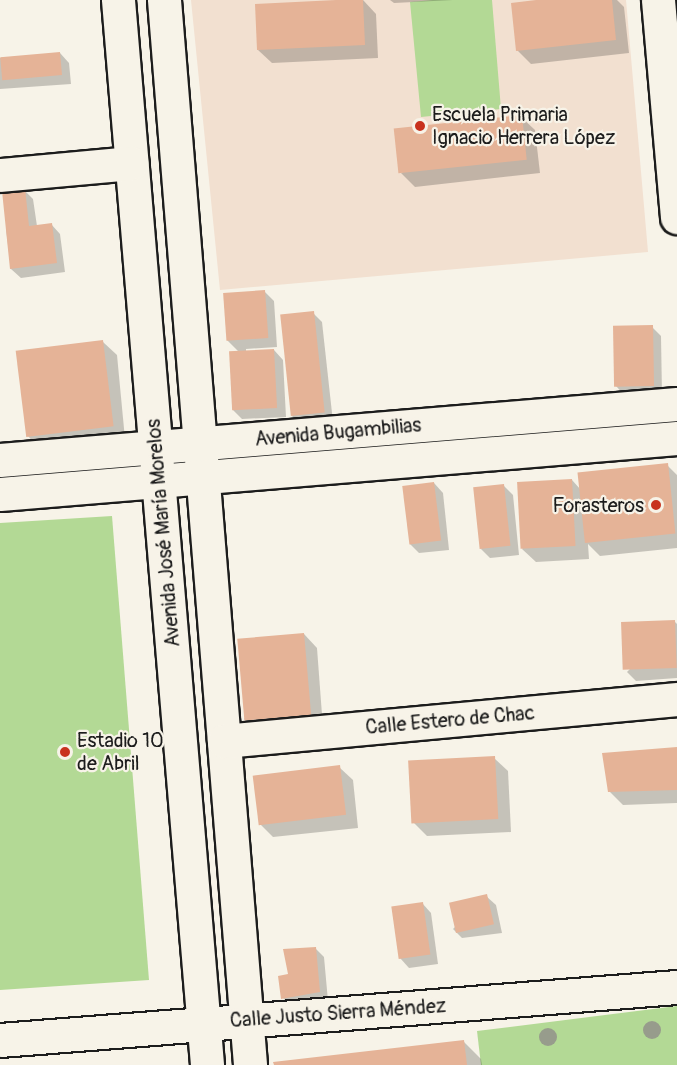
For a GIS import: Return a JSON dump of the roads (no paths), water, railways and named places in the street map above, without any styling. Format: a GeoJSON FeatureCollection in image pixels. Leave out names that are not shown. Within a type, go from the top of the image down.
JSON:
{"type":"FeatureCollection","features":[{"type":"Feature","properties":{"kind":"street","name":"Avenida José María Morelos"},"geometry":{"type":"LineString","coordinates":[[118,0],[207,1065]]}},
{"type":"Feature","properties":{"kind":"street"},"geometry":{"type":"LineString","coordinates":[[164,0],[250,1065]]}},
{"type":"Feature","properties":{"kind":"street"},"geometry":{"type":"LineString","coordinates":[[658,0],[677,217]]}},
{"type":"Feature","properties":{"kind":"street"},"geometry":{"type":"LineString","coordinates":[[0,175],[131,163]]}},
{"type":"Feature","properties":{"kind":"street","name":"Avenida Bugambilias"},"geometry":{"type":"LineString","coordinates":[[0,460],[677,404]]}},
{"type":"Feature","properties":{"kind":"street","name":"Avenida Bugambilias"},"geometry":{"type":"LineString","coordinates":[[0,494],[677,438]]}},
{"type":"Feature","properties":{"kind":"street","name":"Calle Estero de Chac"},"geometry":{"type":"LineString","coordinates":[[224,741],[677,699]]}},
{"type":"Feature","properties":{"kind":"street","name":"Calle Justo Sierra Méndez"},"geometry":{"type":"LineString","coordinates":[[0,1040],[677,987]]}},
{"type":"Feature","properties":{"kind":"place","name":"Escuela Primaria Ignacio Herrera López"},"geometry":{"type":"Point","coordinates":[420,126]}},
{"type":"Feature","properties":{"kind":"place","name":"Forasteros"},"geometry":{"type":"Point","coordinates":[656,505]}},
{"type":"Feature","properties":{"kind":"place","name":"Estadio 10 de Abril"},"geometry":{"type":"Point","coordinates":[65,752]}}]}
